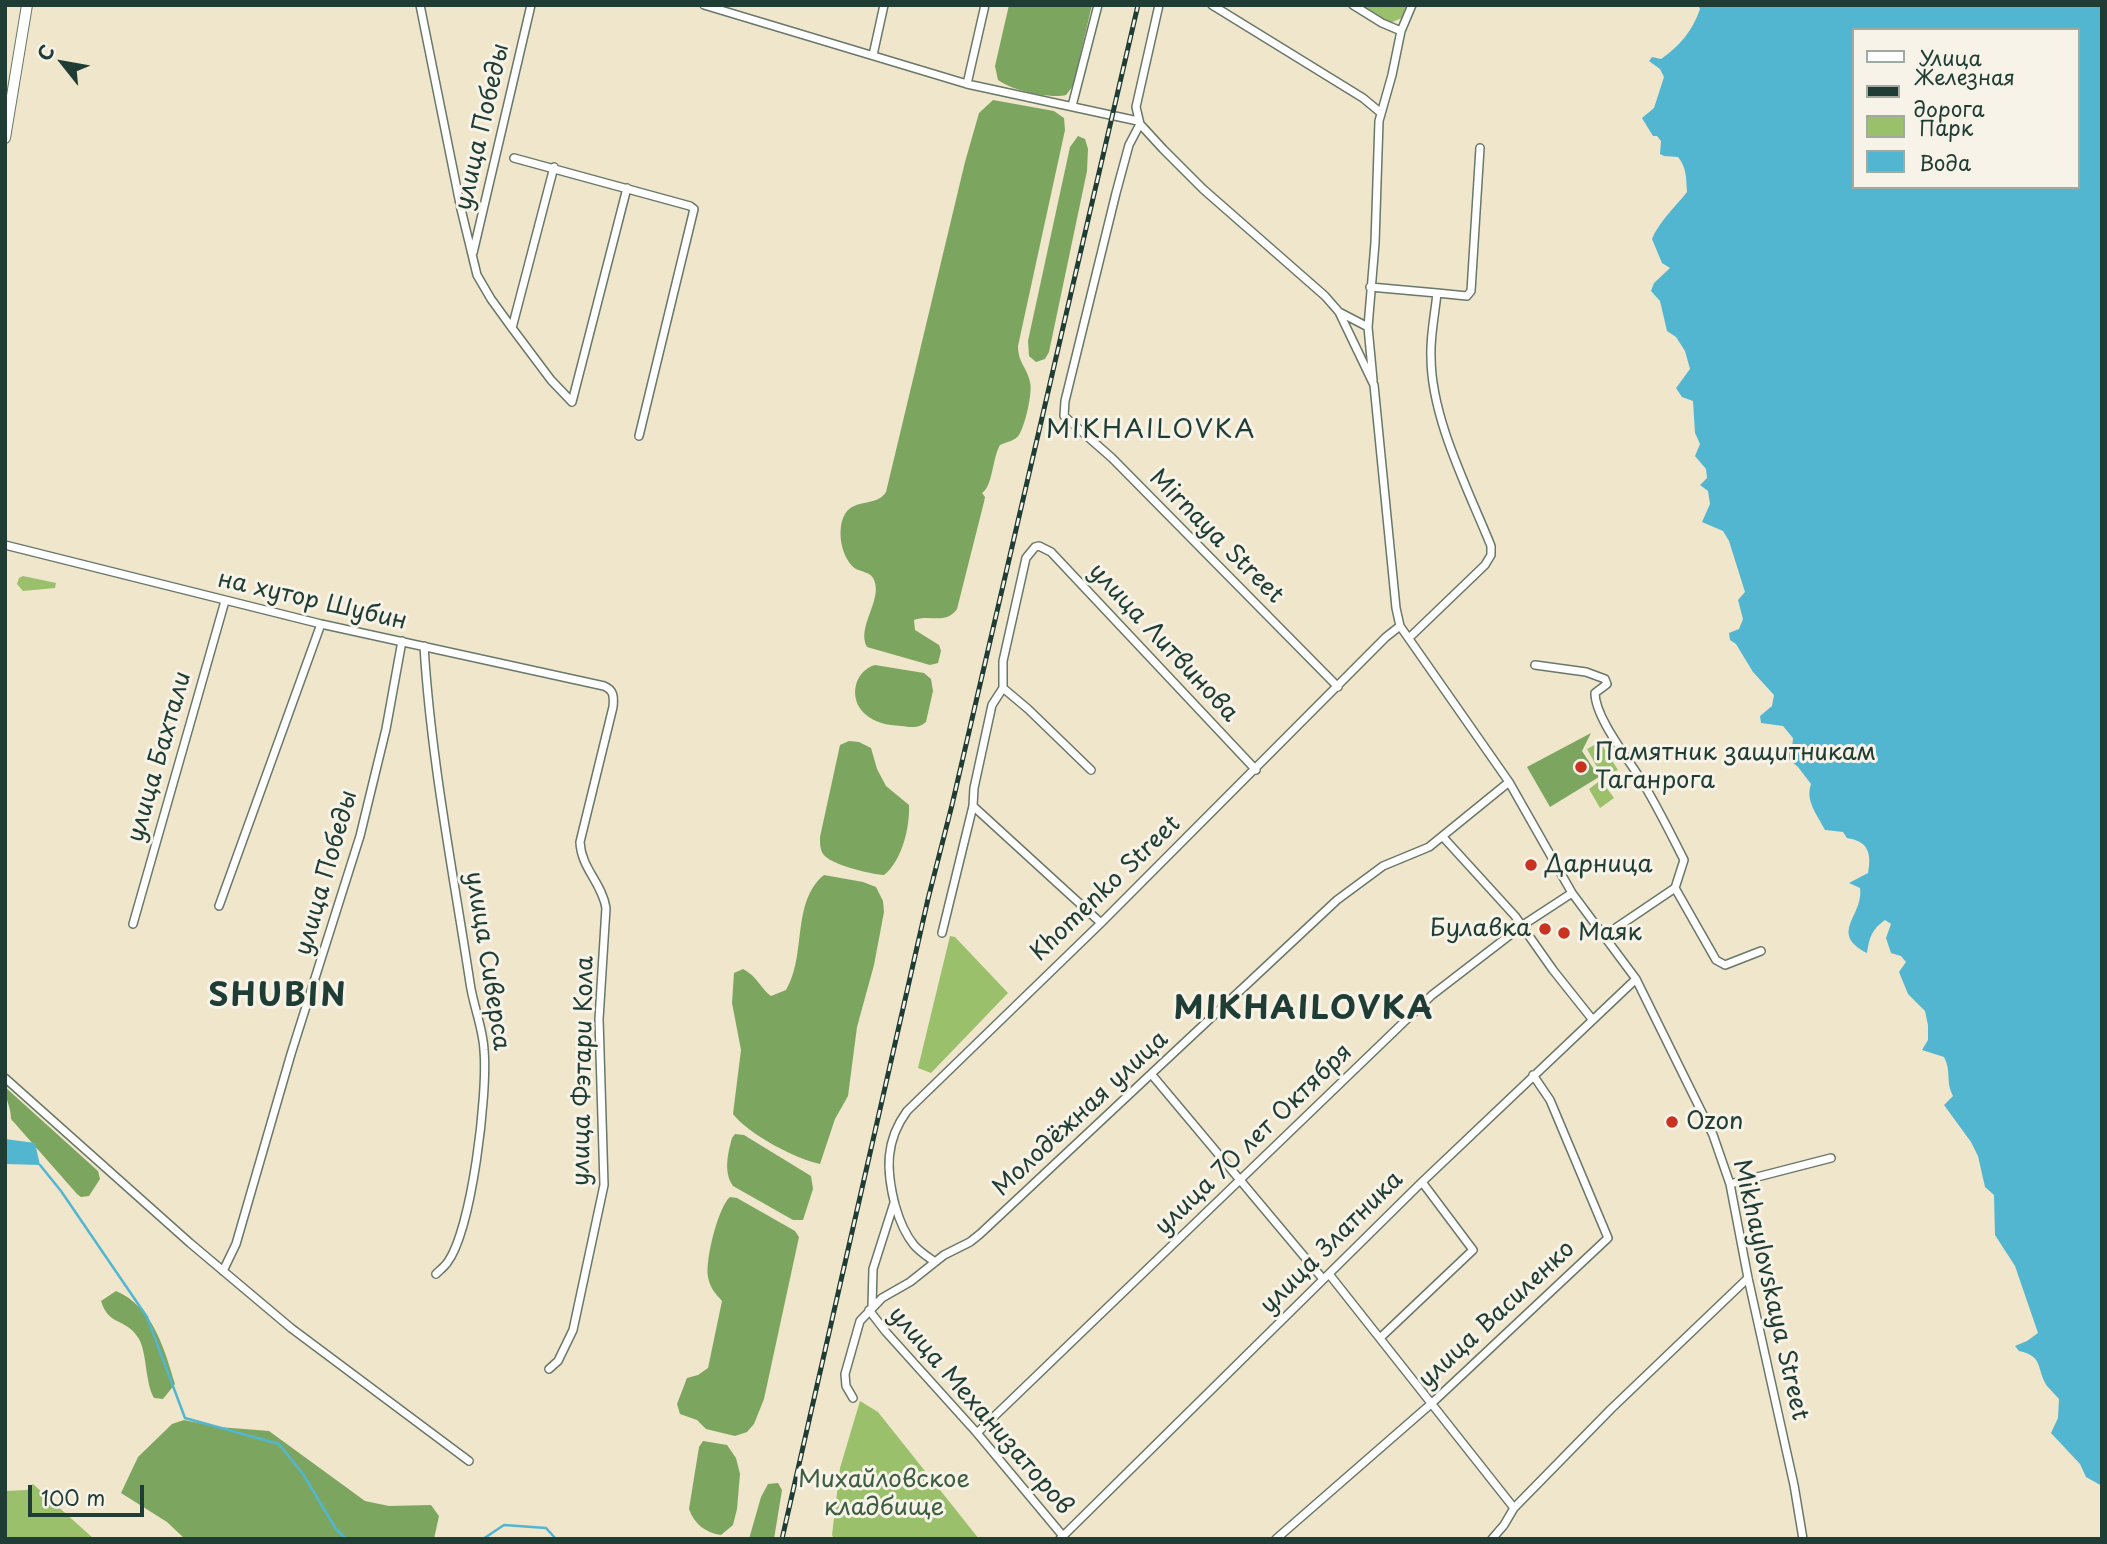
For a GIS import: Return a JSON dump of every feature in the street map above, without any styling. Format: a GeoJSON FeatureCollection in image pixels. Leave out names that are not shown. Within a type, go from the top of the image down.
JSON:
{"type":"FeatureCollection","features":[{"type":"Feature","properties":{"kind":"main road"},"geometry":{"type":"LineString","coordinates":[[5,102],[21,5]]}},
{"type":"Feature","properties":{"kind":"main road"},"geometry":{"type":"LineString","coordinates":[[5,138],[27,5]]}},
{"type":"Feature","properties":{"kind":"street"},"geometry":{"type":"LineString","coordinates":[[420,5],[472,258],[482,286],[551,380],[572,402],[627,188]]}},
{"type":"Feature","properties":{"kind":"street","name":"улица Победы"},"geometry":{"type":"LineString","coordinates":[[472,258],[531,5]]}},
{"type":"Feature","properties":{"kind":"street"},"geometry":{"type":"LineString","coordinates":[[704,5],[967,84],[1139,122],[1136,107],[1159,5]]}},
{"type":"Feature","properties":{"kind":"street"},"geometry":{"type":"LineString","coordinates":[[873,55],[884,5]]}},
{"type":"Feature","properties":{"kind":"street"},"geometry":{"type":"LineString","coordinates":[[967,84],[985,5]]}},
{"type":"Feature","properties":{"kind":"street"},"geometry":{"type":"LineString","coordinates":[[1072,107],[1098,5]]}},
{"type":"Feature","properties":{"kind":"street"},"geometry":{"type":"LineString","coordinates":[[1212,5],[1363,98],[1381,113]]}},
{"type":"Feature","properties":{"kind":"street"},"geometry":{"type":"LineString","coordinates":[[1353,5],[1401,31]]}},
{"type":"Feature","properties":{"kind":"street","name":"Mikhaylovskaya Street"},"geometry":{"type":"LineString","coordinates":[[1412,5],[1401,31],[1381,113],[1368,327],[1400,626],[1509,782],[1572,893],[1636,979],[1713,1135],[1730,1184],[1803,1539]]}},
{"type":"Feature","properties":{"kind":"street","name":"Mikhaylovskaya Street"},"geometry":{"type":"LineString","coordinates":[[1139,122],[1203,189],[1308,280],[1339,312],[1374,385]]}},
{"type":"Feature","properties":{"kind":"street","name":"Mirnaya Street"},"geometry":{"type":"LineString","coordinates":[[1139,122],[1116,193],[1065,401],[1064,416],[1112,458],[1338,687]]}},
{"type":"Feature","properties":{"kind":"street"},"geometry":{"type":"LineString","coordinates":[[1370,287],[1466,296],[1471,290],[1480,148]]}},
{"type":"Feature","properties":{"kind":"street"},"geometry":{"type":"LineString","coordinates":[[514,158],[554,167],[694,209],[639,436]]}},
{"type":"Feature","properties":{"kind":"street"},"geometry":{"type":"LineString","coordinates":[[512,328],[554,167]]}},
{"type":"Feature","properties":{"kind":"street"},"geometry":{"type":"LineString","coordinates":[[1409,639],[1485,565],[1492,552],[1445,430],[1434,393],[1430,356],[1437,293]]}},
{"type":"Feature","properties":{"kind":"street"},"geometry":{"type":"LineString","coordinates":[[1339,312],[1368,327]]}},
{"type":"Feature","properties":{"kind":"street","name":"на хутор Шубин"},"geometry":{"type":"LineString","coordinates":[[5,545],[321,624],[604,686],[611,690]]}},
{"type":"Feature","properties":{"kind":"street","name":"улица Литвинова"},"geometry":{"type":"LineString","coordinates":[[1003,688],[1003,661],[1026,558],[1030,550],[1039,546],[1051,552],[1256,770]]}},
{"type":"Feature","properties":{"kind":"street","name":"улица Бахтали"},"geometry":{"type":"LineString","coordinates":[[133,924],[225,601]]}},
{"type":"Feature","properties":{"kind":"street"},"geometry":{"type":"LineString","coordinates":[[219,906],[321,624]]}},
{"type":"Feature","properties":{"kind":"street","name":"Khomenko Street"},"geometry":{"type":"LineString","coordinates":[[935,1262],[908,1238],[894,1202],[888,1173],[888,1155],[895,1130],[907,1111],[1400,626]]}},
{"type":"Feature","properties":{"kind":"street","name":"улица Победы"},"geometry":{"type":"LineString","coordinates":[[223,1271],[236,1244],[291,1054],[360,836],[386,729],[402,641]]}},
{"type":"Feature","properties":{"kind":"street","name":"улица Сиверса"},"geometry":{"type":"LineString","coordinates":[[424,646],[433,753],[472,1001],[484,1048],[485,1081],[469,1204],[449,1261],[436,1274]]}},
{"type":"Feature","properties":{"kind":"street"},"geometry":{"type":"LineString","coordinates":[[1535,665],[1586,672],[1603,677],[1607,681],[1597,690],[1595,698],[1610,733],[1644,783],[1684,860],[1675,888],[1605,936]]}},
{"type":"Feature","properties":{"kind":"street"},"geometry":{"type":"LineString","coordinates":[[942,933],[973,806],[992,705],[1003,688],[1091,770]]}},
{"type":"Feature","properties":{"kind":"street","name":"улица Фэтари Кола"},"geometry":{"type":"LineString","coordinates":[[549,1369],[558,1361],[573,1330],[604,1185],[599,1019],[606,908],[604,894],[583,860],[580,842],[613,707],[611,690]]}},
{"type":"Feature","properties":{"kind":"street","name":"Молодёжная улица"},"geometry":{"type":"LineString","coordinates":[[871,1308],[911,1282],[944,1255],[980,1234],[1337,900],[1383,866],[1443,837],[1509,782]]}},
{"type":"Feature","properties":{"kind":"street"},"geometry":{"type":"LineString","coordinates":[[973,806],[1101,923]]}},
{"type":"Feature","properties":{"kind":"street"},"geometry":{"type":"LineString","coordinates":[[1443,837],[1523,925],[1553,970],[1592,1019]]}},
{"type":"Feature","properties":{"kind":"street"},"geometry":{"type":"LineString","coordinates":[[1675,888],[1719,964],[1725,965],[1761,951]]}},
{"type":"Feature","properties":{"kind":"street","name":"улица 70 лет Октября"},"geometry":{"type":"LineString","coordinates":[[977,1433],[1432,995],[1523,925],[1572,893]]}},
{"type":"Feature","properties":{"kind":"street","name":"улица Златника"},"geometry":{"type":"LineString","coordinates":[[1061,1537],[1533,1074],[1636,979]]}},
{"type":"Feature","properties":{"kind":"street","name":"улица Василенко"},"geometry":{"type":"LineString","coordinates":[[1276,1539],[1432,1403],[1608,1238],[1550,1100],[1533,1074]]}},
{"type":"Feature","properties":{"kind":"street"},"geometry":{"type":"LineString","coordinates":[[1152,1075],[1380,1338],[1514,1508]]}},
{"type":"Feature","properties":{"kind":"street"},"geometry":{"type":"LineString","coordinates":[[5,1078],[291,1328],[468,1461]]}},
{"type":"Feature","properties":{"kind":"street"},"geometry":{"type":"LineString","coordinates":[[1730,1184],[1831,1158]]}},
{"type":"Feature","properties":{"kind":"street"},"geometry":{"type":"LineString","coordinates":[[1380,1338],[1473,1251],[1422,1182]]}},
{"type":"Feature","properties":{"kind":"street"},"geometry":{"type":"LineString","coordinates":[[853,1398],[846,1386],[845,1374],[857,1326],[871,1308],[873,1269],[894,1202]]}},
{"type":"Feature","properties":{"kind":"street"},"geometry":{"type":"LineString","coordinates":[[1492,1539],[1514,1508],[1611,1409],[1748,1278]]}},
{"type":"Feature","properties":{"kind":"street","name":"улица Механизаторов"},"geometry":{"type":"LineString","coordinates":[[871,1308],[886,1332],[977,1433],[1061,1537]]}},
{"type":"Feature","properties":{"kind":"green space"},"geometry":{"type":"Polygon","coordinates":[[[1009,5],[1092,5],[1073,86],[1066,95],[1030,93],[998,80],[995,66],[1009,5]]]}},
{"type":"Feature","properties":{"kind":"green space"},"geometry":{"type":"Polygon","coordinates":[[[1355,5],[1407,5],[1402,18],[1390,23],[1355,5]]]}},
{"type":"Feature","properties":{"kind":"green space"},"geometry":{"type":"Polygon","coordinates":[[[993,100],[1054,111],[1064,118],[1065,130],[1018,346],[1019,357],[1031,387],[1026,417],[1017,437],[1000,445],[988,485],[982,493],[984,502],[957,609],[948,617],[914,620],[915,630],[939,645],[941,651],[938,663],[930,665],[867,647],[865,631],[876,588],[871,575],[856,569],[847,558],[841,528],[842,520],[849,509],[877,500],[886,492],[965,162],[979,113],[993,100]]]}},
{"type":"Feature","properties":{"kind":"green space"},"geometry":{"type":"Polygon","coordinates":[[[1078,136],[1085,139],[1088,149],[1087,171],[1049,352],[1045,359],[1036,362],[1029,356],[1028,341],[1070,147],[1078,136]]]}},
{"type":"Feature","properties":{"kind":"green space"},"geometry":{"type":"Polygon","coordinates":[[[23,576],[56,583],[55,588],[23,591],[17,584],[23,576]]]}},
{"type":"Feature","properties":{"kind":"green space"},"geometry":{"type":"Polygon","coordinates":[[[875,665],[924,673],[931,679],[933,691],[926,722],[914,727],[891,725],[865,714],[856,701],[856,686],[862,673],[875,665]]]}},
{"type":"Feature","properties":{"kind":"green space"},"geometry":{"type":"Polygon","coordinates":[[[1591,733],[1582,751],[1599,777],[1550,807],[1527,767],[1591,733]]]}},
{"type":"Feature","properties":{"kind":"green space"},"geometry":{"type":"Polygon","coordinates":[[[849,741],[871,748],[877,769],[886,786],[909,805],[904,843],[896,861],[884,875],[842,865],[827,858],[821,850],[820,837],[840,745],[849,741]]]}},
{"type":"Feature","properties":{"kind":"green space"},"geometry":{"type":"Polygon","coordinates":[[[1600,742],[1618,770],[1602,776],[1587,749],[1600,742]]]}},
{"type":"Feature","properties":{"kind":"green space"},"geometry":{"type":"Polygon","coordinates":[[[1601,780],[1614,798],[1600,808],[1589,789],[1601,780]]]}},
{"type":"Feature","properties":{"kind":"green space"},"geometry":{"type":"Polygon","coordinates":[[[824,875],[876,887],[883,901],[884,912],[874,965],[857,1027],[848,1096],[835,1119],[820,1164],[773,1145],[750,1130],[733,1114],[741,1050],[732,1003],[734,973],[743,969],[771,996],[786,990],[796,961],[807,899],[824,875]]]}},
{"type":"Feature","properties":{"kind":"green space"},"geometry":{"type":"Polygon","coordinates":[[[950,936],[955,937],[1008,993],[931,1073],[918,1068],[950,936]]]}},
{"type":"Feature","properties":{"kind":"green space"},"geometry":{"type":"Polygon","coordinates":[[[5,1087],[98,1171],[100,1179],[89,1196],[81,1197],[77,1194],[11,1119],[5,1087]]]}},
{"type":"Feature","properties":{"kind":"green space"},"geometry":{"type":"Polygon","coordinates":[[[735,1134],[744,1135],[811,1176],[813,1189],[803,1220],[793,1220],[733,1186],[728,1175],[727,1162],[735,1134]]]}},
{"type":"Feature","properties":{"kind":"green space"},"geometry":{"type":"Polygon","coordinates":[[[730,1197],[737,1198],[795,1231],[799,1237],[764,1399],[754,1424],[747,1432],[735,1436],[706,1429],[697,1420],[680,1414],[677,1404],[687,1378],[708,1368],[722,1301],[709,1281],[708,1259],[717,1222],[730,1197]]]}},
{"type":"Feature","properties":{"kind":"green space"},"geometry":{"type":"Polygon","coordinates":[[[116,1291],[139,1307],[161,1343],[175,1384],[163,1399],[154,1398],[151,1391],[139,1339],[129,1327],[113,1319],[104,1309],[101,1301],[116,1291]]]}},
{"type":"Feature","properties":{"kind":"green space","name":"Михайловское кладбище"},"geometry":{"type":"Polygon","coordinates":[[[860,1401],[878,1412],[979,1539],[834,1539],[832,1535],[840,1468],[860,1401]]]}},
{"type":"Feature","properties":{"kind":"green space"},"geometry":{"type":"Polygon","coordinates":[[[184,1420],[219,1427],[269,1431],[365,1501],[389,1506],[431,1505],[439,1516],[434,1539],[185,1539],[167,1522],[121,1493],[138,1457],[172,1424],[184,1420]]]}},
{"type":"Feature","properties":{"kind":"green space"},"geometry":{"type":"Polygon","coordinates":[[[703,1441],[727,1445],[736,1458],[740,1474],[733,1525],[721,1535],[701,1527],[689,1509],[699,1447],[703,1441]]]}},
{"type":"Feature","properties":{"kind":"green space"},"geometry":{"type":"Polygon","coordinates":[[[778,1483],[782,1490],[774,1539],[749,1539],[761,1497],[768,1484],[778,1483]]]}},
{"type":"Feature","properties":{"kind":"green space"},"geometry":{"type":"Polygon","coordinates":[[[33,1484],[94,1539],[5,1539],[5,1491],[27,1490],[33,1484]]]}},
{"type":"Feature","properties":{"kind":"water"},"geometry":{"type":"Polygon","coordinates":[[[1698,5],[2102,5],[2102,1486],[2086,1477],[2080,1464],[2051,1433],[2058,1418],[2059,1399],[2047,1386],[2036,1360],[2015,1346],[2038,1333],[2015,1266],[1995,1235],[1994,1195],[1985,1187],[1978,1156],[1944,1105],[1953,1096],[1944,1057],[1922,1050],[1928,1040],[1925,1011],[1908,994],[1899,972],[1906,962],[1901,956],[1891,953],[1886,938],[1891,924],[1885,920],[1874,930],[1867,953],[1850,938],[1850,923],[1860,898],[1860,888],[1849,883],[1868,873],[1867,849],[1860,842],[1847,838],[1843,832],[1825,830],[1811,802],[1811,784],[1784,755],[1792,748],[1793,738],[1783,726],[1761,723],[1760,716],[1772,706],[1774,695],[1753,672],[1736,644],[1730,640],[1729,633],[1739,629],[1743,619],[1738,600],[1745,592],[1729,541],[1723,531],[1702,522],[1710,504],[1708,491],[1700,485],[1707,478],[1706,469],[1695,456],[1700,444],[1695,433],[1693,401],[1682,397],[1676,388],[1690,369],[1685,351],[1676,337],[1667,331],[1660,301],[1651,291],[1654,283],[1670,268],[1662,263],[1652,239],[1687,192],[1683,165],[1678,157],[1660,154],[1661,141],[1657,136],[1653,136],[1642,118],[1654,108],[1664,77],[1660,69],[1649,61],[1652,57],[1661,59],[1674,49],[1693,24],[1700,9],[1698,5]]]}},
{"type":"Feature","properties":{"kind":"water"},"geometry":{"type":"Polygon","coordinates":[[[5,1139],[35,1143],[40,1165],[5,1164],[5,1139]]]}},
{"type":"Feature","properties":{"kind":"waterway"},"geometry":{"type":"LineString","coordinates":[[40,1165],[61,1191],[147,1317],[185,1418],[279,1444],[303,1474],[336,1529],[346,1539]]}},
{"type":"Feature","properties":{"kind":"waterway"},"geometry":{"type":"LineString","coordinates":[[483,1539],[504,1525],[546,1528],[556,1539]]}},
{"type":"Feature","properties":{"kind":"railway"},"geometry":{"type":"LineString","coordinates":[[782,1539],[928,899],[1138,5]]}},
{"type":"Feature","properties":{"kind":"place","name":"Памятник защитникам Таганрога"},"geometry":{"type":"Point","coordinates":[1581,767]}},
{"type":"Feature","properties":{"kind":"place","name":"Дарница"},"geometry":{"type":"Point","coordinates":[1531,865]}},
{"type":"Feature","properties":{"kind":"place","name":"Булавка"},"geometry":{"type":"Point","coordinates":[1545,929]}},
{"type":"Feature","properties":{"kind":"place","name":"Маяк"},"geometry":{"type":"Point","coordinates":[1564,933]}},
{"type":"Feature","properties":{"kind":"place","name":"Ozon"},"geometry":{"type":"Point","coordinates":[1672,1122]}},
{"type":"Feature","properties":{"kind":"district","name":"MIKHAILOVKA"},"geometry":{"type":"Point","coordinates":[1151,431]}},
{"type":"Feature","properties":{"kind":"district","name":"SHUBIN"},"geometry":{"type":"Point","coordinates":[278,997]}},
{"type":"Feature","properties":{"kind":"district","name":"MIKHAILOVKA"},"geometry":{"type":"Point","coordinates":[1304,1010]}}]}
